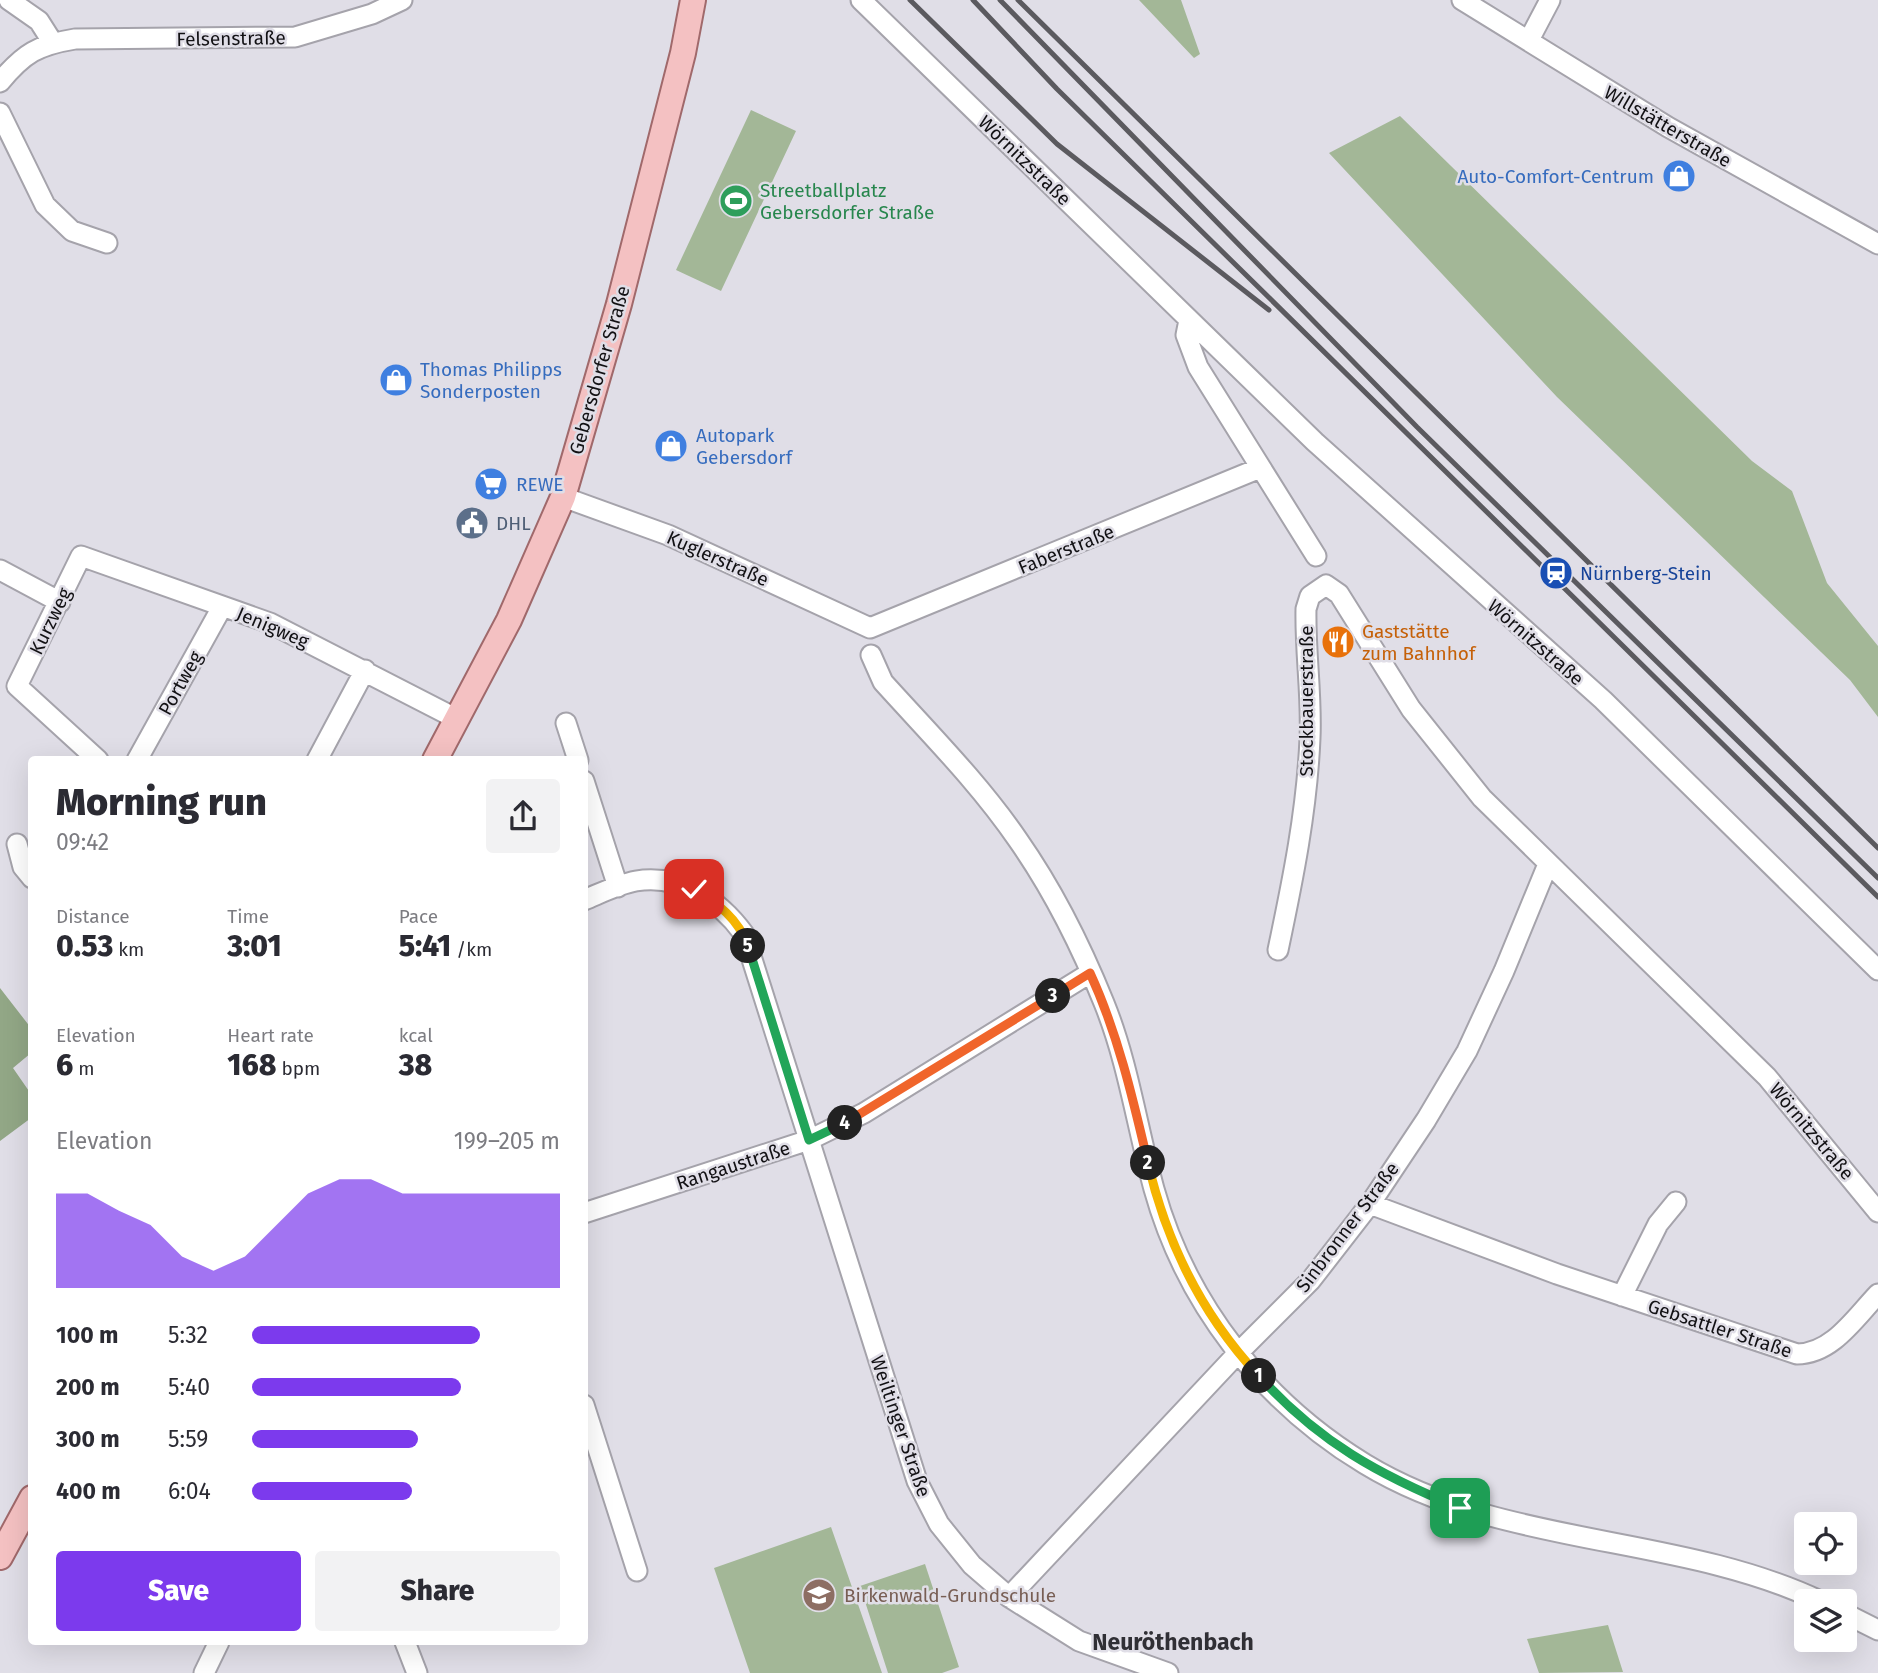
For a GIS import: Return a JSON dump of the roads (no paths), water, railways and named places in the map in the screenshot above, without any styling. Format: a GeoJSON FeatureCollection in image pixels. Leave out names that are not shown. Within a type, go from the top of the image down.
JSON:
{"type":"FeatureCollection","features":[{"type":"Feature","properties":{"kind":"main road","name":"Gebersdorfer Straße"},"geometry":{"type":"LineString","coordinates":[[437,756],[522,592],[563,497],[619,303],[683,53],[693,0]]}},
{"type":"Feature","properties":{"kind":"main road"},"geometry":{"type":"LineString","coordinates":[[0,1556],[28,1505]]}},
{"type":"Feature","properties":{"kind":"street"},"geometry":{"type":"LineString","coordinates":[[9,0],[39,21],[53,43]]}},
{"type":"Feature","properties":{"kind":"street","name":"Felsenstraße"},"geometry":{"type":"LineString","coordinates":[[0,82],[35,48],[53,43],[75,39],[295,37],[372,14],[402,0]]}},
{"type":"Feature","properties":{"kind":"street","name":"Wörnitzstraße"},"geometry":{"type":"LineString","coordinates":[[861,0],[1315,442],[1508,619],[1603,700],[1878,970]]}},
{"type":"Feature","properties":{"kind":"street","name":"Willstätterstraße"},"geometry":{"type":"LineString","coordinates":[[1462,0],[1668,127],[1878,244]]}},
{"type":"Feature","properties":{"kind":"street"},"geometry":{"type":"LineString","coordinates":[[1529,40],[1550,0]]}},
{"type":"Feature","properties":{"kind":"street"},"geometry":{"type":"LineString","coordinates":[[0,113],[45,205],[72,232],[107,243]]}},
{"type":"Feature","properties":{"kind":"street"},"geometry":{"type":"LineString","coordinates":[[1189,320],[1186,334],[1198,367],[1316,556]]}},
{"type":"Feature","properties":{"kind":"street","name":"Faberstraße"},"geometry":{"type":"LineString","coordinates":[[870,628],[1260,468]]}},
{"type":"Feature","properties":{"kind":"street","name":"Kuglerstraße"},"geometry":{"type":"LineString","coordinates":[[563,497],[668,535],[870,628]]}},
{"type":"Feature","properties":{"kind":"street","name":"Jenigweg"},"geometry":{"type":"LineString","coordinates":[[81,556],[271,623],[457,719]]}},
{"type":"Feature","properties":{"kind":"street","name":"Kurzweg"},"geometry":{"type":"LineString","coordinates":[[81,556],[17,686],[94,756]]}},
{"type":"Feature","properties":{"kind":"street"},"geometry":{"type":"LineString","coordinates":[[0,570],[60,602]]}},
{"type":"Feature","properties":{"kind":"street","name":"Wörnitzstraße"},"geometry":{"type":"LineString","coordinates":[[1326,585],[1339,594],[1411,709],[1482,798],[1767,1077],[1878,1212]]}},
{"type":"Feature","properties":{"kind":"street","name":"Stockbauerstraße"},"geometry":{"type":"LineString","coordinates":[[1278,950],[1299,853],[1306,785],[1310,735],[1306,609],[1310,596],[1326,585]]}},
{"type":"Feature","properties":{"kind":"street","name":"Portweg"},"geometry":{"type":"LineString","coordinates":[[139,756],[222,607]]}},
{"type":"Feature","properties":{"kind":"street"},"geometry":{"type":"LineString","coordinates":[[871,655],[883,682],[1016,837],[1057,900],[1105,1005],[1124,1065],[1168,1235],[1193,1290],[1238,1353],[1292,1413],[1365,1464],[1460,1508],[1508,1521],[1714,1563],[1794,1592]]}},
{"type":"Feature","properties":{"kind":"street"},"geometry":{"type":"LineString","coordinates":[[319,756],[365,670]]}},
{"type":"Feature","properties":{"kind":"street"},"geometry":{"type":"LineString","coordinates":[[566,723],[577,756]]}},
{"type":"Feature","properties":{"kind":"street"},"geometry":{"type":"LineString","coordinates":[[588,793],[618,887]]}},
{"type":"Feature","properties":{"kind":"street"},"geometry":{"type":"LineString","coordinates":[[17,844],[23,867],[28,873]]}},
{"type":"Feature","properties":{"kind":"street","name":"Sinbronner Straße"},"geometry":{"type":"LineString","coordinates":[[1009,1597],[1238,1353],[1311,1280],[1370,1204],[1426,1120],[1467,1051],[1504,971],[1548,864]]}},
{"type":"Feature","properties":{"kind":"street","name":"Weiltinger Straße"},"geometry":{"type":"LineString","coordinates":[[588,898],[638,880],[667,881],[694,889],[725,909],[744,934],[917,1481],[939,1524],[972,1565],[1009,1597],[1079,1641],[1168,1673]]}},
{"type":"Feature","properties":{"kind":"street","name":"Rangaustraße"},"geometry":{"type":"LineString","coordinates":[[588,1212],[809,1140],[864,1113],[1090,973]]}},
{"type":"Feature","properties":{"kind":"street","name":"Gebsattler Straße"},"geometry":{"type":"LineString","coordinates":[[1622,1296],[1658,1224],[1676,1202]]}},
{"type":"Feature","properties":{"kind":"street","name":"Gebsattler Straße"},"geometry":{"type":"LineString","coordinates":[[1370,1204],[1622,1296],[1797,1354],[1810,1354],[1825,1348],[1878,1294]]}},
{"type":"Feature","properties":{"kind":"street"},"geometry":{"type":"LineString","coordinates":[[588,1418],[637,1571]]}},
{"type":"Feature","properties":{"kind":"street"},"geometry":{"type":"LineString","coordinates":[[1857,1620],[1878,1630]]}},
{"type":"Feature","properties":{"kind":"street"},"geometry":{"type":"LineString","coordinates":[[204,1673],[218,1645]]}},
{"type":"Feature","properties":{"kind":"street"},"geometry":{"type":"LineString","coordinates":[[406,1645],[417,1673]]}},
{"type":"Feature","properties":{"kind":"railway"},"geometry":{"type":"LineString","coordinates":[[910,0],[1057,144],[1269,310]]}},
{"type":"Feature","properties":{"kind":"railway"},"geometry":{"type":"LineString","coordinates":[[973,0],[1057,89],[1878,897]]}},
{"type":"Feature","properties":{"kind":"railway"},"geometry":{"type":"LineString","coordinates":[[1000,0],[1417,427],[1878,878]]}},
{"type":"Feature","properties":{"kind":"railway"},"geometry":{"type":"LineString","coordinates":[[1018,0],[1878,848]]}},
{"type":"Feature","properties":{"kind":"place","name":"Auto-Comfort-Centrum"},"geometry":{"type":"Point","coordinates":[1679,176]}},
{"type":"Feature","properties":{"kind":"place","name":"Streetballplatz Gebersdorfer Straße"},"geometry":{"type":"Point","coordinates":[736,201]}},
{"type":"Feature","properties":{"kind":"place","name":"Thomas Philipps Sonderposten"},"geometry":{"type":"Point","coordinates":[396,380]}},
{"type":"Feature","properties":{"kind":"place","name":"Autopark Gebersdorf"},"geometry":{"type":"Point","coordinates":[671,446]}},
{"type":"Feature","properties":{"kind":"place","name":"REWE"},"geometry":{"type":"Point","coordinates":[491,484]}},
{"type":"Feature","properties":{"kind":"place","name":"DHL"},"geometry":{"type":"Point","coordinates":[472,523]}},
{"type":"Feature","properties":{"kind":"place","name":"Nürnberg-Stein"},"geometry":{"type":"Point","coordinates":[1556,573]}},
{"type":"Feature","properties":{"kind":"place","name":"Gaststätte zum Bahnhof"},"geometry":{"type":"Point","coordinates":[1338,642]}},
{"type":"Feature","properties":{"kind":"place","name":"Birkenwald-Grundschule"},"geometry":{"type":"Point","coordinates":[819,1595]}},
{"type":"Feature","properties":{"kind":"district","name":"Neuröthenbach"},"geometry":{"type":"Point","coordinates":[1173,1642]}}]}
